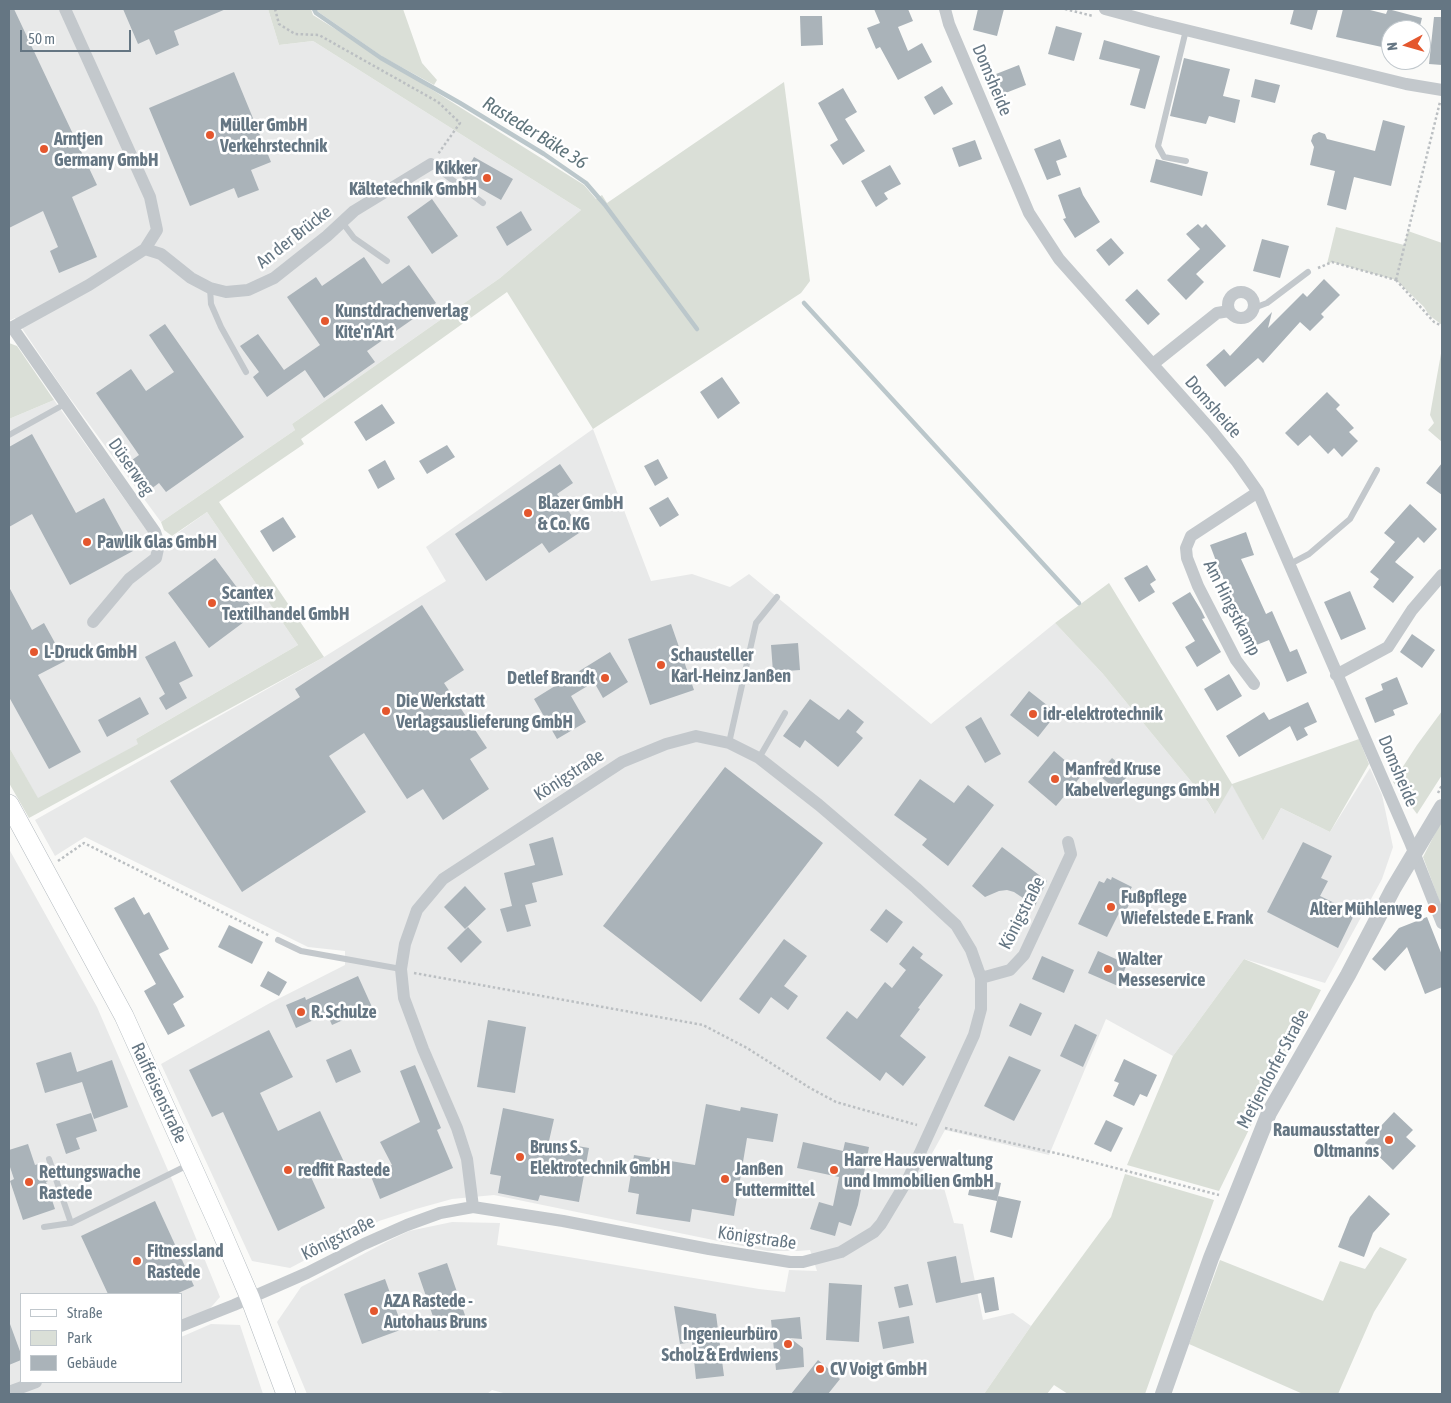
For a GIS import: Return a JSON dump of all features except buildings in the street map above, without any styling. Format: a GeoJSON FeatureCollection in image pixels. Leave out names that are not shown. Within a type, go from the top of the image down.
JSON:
{"type":"FeatureCollection","features":[{"type":"Feature","properties":{"kind":"main road","name":"Raiffeisenstraße"},"geometry":{"type":"LineString","coordinates":[[9,804],[124,1016],[192,1164],[250,1298],[286,1394]]}},
{"type":"Feature","properties":{"kind":"street"},"geometry":{"type":"LineString","coordinates":[[10,328],[89,285],[145,249],[157,230],[150,197],[65,9]]}},
{"type":"Feature","properties":{"kind":"street","name":"Domsheide"},"geometry":{"type":"LineString","coordinates":[[944,9],[1029,213],[1059,259],[1237,462],[1258,492],[1415,854]]}},
{"type":"Feature","properties":{"kind":"street"},"geometry":{"type":"LineString","coordinates":[[1106,9],[1406,84],[1442,90]]}},
{"type":"Feature","properties":{"kind":"street","name":"An der Brücke"},"geometry":{"type":"LineString","coordinates":[[145,249],[161,254],[191,278],[210,288],[226,292],[248,290],[261,285],[281,273],[354,211],[431,164]]}},
{"type":"Feature","properties":{"kind":"street"},"geometry":{"type":"LineString","coordinates":[[1239,293],[1251,298],[1254,308],[1250,314],[1243,318],[1234,316],[1229,311],[1228,304],[1235,294],[1239,293]]}},
{"type":"Feature","properties":{"kind":"street"},"geometry":{"type":"LineString","coordinates":[[1153,364],[1217,314],[1229,311]]}},
{"type":"Feature","properties":{"kind":"street","name":"Düserweg"},"geometry":{"type":"LineString","coordinates":[[10,328],[155,532],[159,544],[156,558],[129,579],[93,622]]}},
{"type":"Feature","properties":{"kind":"street","name":"Am Hingstkamp"},"geometry":{"type":"LineString","coordinates":[[1254,684],[1236,660],[1198,586],[1187,558],[1186,548],[1191,536],[1258,492]]}},
{"type":"Feature","properties":{"kind":"street"},"geometry":{"type":"LineString","coordinates":[[1336,675],[1388,647],[1412,610],[1442,575]]}},
{"type":"Feature","properties":{"kind":"street","name":"Königstraße"},"geometry":{"type":"LineString","coordinates":[[182,1326],[250,1298],[407,1225],[440,1213],[473,1207],[563,1221],[709,1249],[790,1262],[803,1262],[842,1252],[874,1232],[881,1224],[908,1179],[927,1126],[974,1035],[981,1009],[981,978],[971,950],[956,925],[916,888],[819,805],[759,758],[729,743],[696,736],[666,744],[622,762],[443,879],[417,910],[405,944],[400,969],[404,998],[423,1049],[457,1128],[467,1159],[473,1207]]}},
{"type":"Feature","properties":{"kind":"street","name":"Metjendorfer Straße"},"geometry":{"type":"LineString","coordinates":[[1163,1394],[1233,1199],[1269,1113],[1348,975],[1393,890],[1442,807]]}},
{"type":"Feature","properties":{"kind":"street","name":"Königstraße"},"geometry":{"type":"LineString","coordinates":[[981,978],[1010,970],[1024,955],[1071,854],[1068,842]]}},
{"type":"Feature","properties":{"kind":"street"},"geometry":{"type":"LineString","coordinates":[[1415,854],[1442,923]]}},
{"type":"Feature","properties":{"kind":"street"},"geometry":{"type":"LineString","coordinates":[[9,1392],[33,1383]]}},
{"type":"Feature","properties":{"kind":"lane"},"geometry":{"type":"LineString","coordinates":[[1186,30],[1158,146],[1164,156],[1186,161]]}},
{"type":"Feature","properties":{"kind":"lane"},"geometry":{"type":"LineString","coordinates":[[431,164],[483,203]]}},
{"type":"Feature","properties":{"kind":"lane"},"geometry":{"type":"LineString","coordinates":[[342,222],[354,238],[387,262]]}},
{"type":"Feature","properties":{"kind":"lane"},"geometry":{"type":"LineString","coordinates":[[1254,308],[1266,303],[1308,272]]}},
{"type":"Feature","properties":{"kind":"lane"},"geometry":{"type":"LineString","coordinates":[[210,288],[211,304],[221,327],[246,372]]}},
{"type":"Feature","properties":{"kind":"lane"},"geometry":{"type":"LineString","coordinates":[[9,435],[65,404]]}},
{"type":"Feature","properties":{"kind":"lane"},"geometry":{"type":"LineString","coordinates":[[1290,564],[1309,554],[1350,519],[1377,470]]}},
{"type":"Feature","properties":{"kind":"lane"},"geometry":{"type":"LineString","coordinates":[[729,743],[756,623],[777,597]]}},
{"type":"Feature","properties":{"kind":"lane"},"geometry":{"type":"LineString","coordinates":[[759,758],[785,713]]}},
{"type":"Feature","properties":{"kind":"lane"},"geometry":{"type":"LineString","coordinates":[[278,940],[301,951],[400,969]]}},
{"type":"Feature","properties":{"kind":"lane"},"geometry":{"type":"LineString","coordinates":[[49,1159],[71,1223]]}},
{"type":"Feature","properties":{"kind":"lane"},"geometry":{"type":"LineString","coordinates":[[44,1227],[71,1223],[192,1164]]}},
{"type":"Feature","properties":{"kind":"path"},"geometry":{"type":"LineString","coordinates":[[275,9],[279,24],[295,34],[319,35],[438,102],[460,123],[431,164]]}},
{"type":"Feature","properties":{"kind":"path"},"geometry":{"type":"LineString","coordinates":[[1396,280],[1440,104]]}},
{"type":"Feature","properties":{"kind":"path"},"geometry":{"type":"LineString","coordinates":[[1308,272],[1332,262],[1396,280],[1434,322],[1442,326]]}},
{"type":"Feature","properties":{"kind":"path"},"geometry":{"type":"LineString","coordinates":[[46,870],[84,843],[278,940]]}},
{"type":"Feature","properties":{"kind":"path"},"geometry":{"type":"LineString","coordinates":[[400,969],[703,1025],[748,1048],[810,1088],[836,1102],[927,1126],[952,1129],[1073,1157],[1233,1199]]}},
{"type":"Feature","properties":{"kind":"shaded area"},"geometry":{"type":"Polygon","coordinates":[[[9,9],[268,9],[279,45],[313,41],[581,210],[500,278],[292,424],[295,430],[161,522],[61,386],[15,318],[9,321],[9,9]]]}},
{"type":"Feature","properties":{"kind":"shaded area"},"geometry":{"type":"Polygon","coordinates":[[[54,400],[150,535],[151,552],[207,512],[298,645],[136,739],[139,744],[38,799],[9,747],[9,419],[54,400]]]}},
{"type":"Feature","properties":{"kind":"shaded area"},"geometry":{"type":"Polygon","coordinates":[[[593,429],[651,581],[692,574],[730,587],[749,574],[931,724],[1055,623],[1103,674],[1208,802],[1214,813],[1232,784],[1263,841],[1281,808],[1330,832],[1370,768],[1382,795],[1393,847],[1382,879],[1325,983],[1244,959],[1173,1056],[1106,1019],[1049,1155],[945,1130],[919,1177],[944,1188],[954,1223],[963,1224],[983,1320],[1013,1313],[1031,1326],[984,1394],[507,1394],[492,1390],[487,1394],[307,1394],[277,1322],[301,1287],[409,1231],[452,1222],[500,1223],[497,1245],[785,1292],[789,1270],[817,1271],[810,1250],[767,1251],[494,1195],[452,1199],[379,1221],[290,1268],[252,1261],[161,1064],[270,1003],[345,965],[345,951],[308,947],[85,837],[55,856],[35,820],[324,657],[446,581],[426,547],[593,429]]]}},
{"type":"Feature","properties":{"kind":"shaded area"},"geometry":{"type":"Polygon","coordinates":[[[9,849],[97,1007],[173,1182],[220,1297],[206,1313],[182,1323],[182,1293],[20,1293],[20,1383],[182,1383],[182,1337],[211,1324],[240,1325],[263,1394],[9,1394],[9,849]]]}},
{"type":"Feature","properties":{"kind":"green space"},"geometry":{"type":"Polygon","coordinates":[[[268,9],[311,9],[313,15],[584,185],[596,199],[602,195],[607,203],[784,82],[810,281],[801,293],[593,429],[507,292],[301,439],[304,444],[219,502],[324,657],[29,818],[9,783],[9,747],[38,798],[138,744],[136,739],[298,645],[207,512],[172,536],[164,530],[161,522],[295,430],[292,424],[500,278],[581,210],[313,41],[279,45],[268,9]]]}},
{"type":"Feature","properties":{"kind":"green space"},"geometry":{"type":"Polygon","coordinates":[[[316,9],[403,9],[422,63],[437,80],[434,85],[383,57],[316,9]]]}},
{"type":"Feature","properties":{"kind":"green space"},"geometry":{"type":"Polygon","coordinates":[[[1336,227],[1404,245],[1408,231],[1442,243],[1442,325],[1429,315],[1424,307],[1396,280],[1332,262],[1327,264],[1336,227]]]}},
{"type":"Feature","properties":{"kind":"green space"},"geometry":{"type":"Polygon","coordinates":[[[9,343],[17,346],[54,400],[9,419],[9,343]]]}},
{"type":"Feature","properties":{"kind":"green space"},"geometry":{"type":"Polygon","coordinates":[[[1442,348],[1442,442],[1428,430],[1434,423],[1430,415],[1442,348]]]}},
{"type":"Feature","properties":{"kind":"green space"},"geometry":{"type":"Polygon","coordinates":[[[1109,583],[1232,784],[1359,739],[1369,764],[1330,832],[1281,808],[1263,841],[1232,785],[1215,814],[1208,802],[1103,674],[1055,623],[1109,583]]]}},
{"type":"Feature","properties":{"kind":"green space"},"geometry":{"type":"Polygon","coordinates":[[[1442,711],[1442,775],[1417,814],[1393,782],[1442,711]]]}},
{"type":"Feature","properties":{"kind":"green space"},"geometry":{"type":"Polygon","coordinates":[[[1442,820],[1442,908],[1423,857],[1442,820]]]}},
{"type":"Feature","properties":{"kind":"green space"},"geometry":{"type":"Polygon","coordinates":[[[1244,959],[1321,990],[1219,1191],[1127,1165],[1173,1056],[1244,959]]]}},
{"type":"Feature","properties":{"kind":"green space"},"geometry":{"type":"Polygon","coordinates":[[[1125,1174],[1214,1200],[1145,1394],[1068,1394],[1054,1385],[1047,1394],[984,1394],[1111,1217],[1125,1174]]]}},
{"type":"Feature","properties":{"kind":"green space"},"geometry":{"type":"Polygon","coordinates":[[[1380,1247],[1407,1259],[1374,1312],[1338,1394],[1303,1394],[1189,1344],[1220,1260],[1323,1301],[1340,1261],[1365,1269],[1380,1247]]]}},
{"type":"Feature","properties":{"kind":"waterway","name":"Rasteder Bäke 36"},"geometry":{"type":"LineString","coordinates":[[314,9],[316,13],[381,58],[544,154],[586,183],[605,205],[697,329]]}},
{"type":"Feature","properties":{"kind":"waterway"},"geometry":{"type":"LineString","coordinates":[[804,303],[1079,603]]}},
{"type":"Feature","properties":{"kind":"place","name":"Müller GmbH Verkehrstechnik"},"geometry":{"type":"Point","coordinates":[210,135]}},
{"type":"Feature","properties":{"kind":"place","name":"Arntjen Germany GmbH"},"geometry":{"type":"Point","coordinates":[44,149]}},
{"type":"Feature","properties":{"kind":"place","name":"Kikker Kältetechnik GmbH"},"geometry":{"type":"Point","coordinates":[487,178]}},
{"type":"Feature","properties":{"kind":"place","name":"Kunstdrachenverlag Kite'n'Art"},"geometry":{"type":"Point","coordinates":[325,321]}},
{"type":"Feature","properties":{"kind":"place","name":"Blazer GmbH & Co. KG"},"geometry":{"type":"Point","coordinates":[528,513]}},
{"type":"Feature","properties":{"kind":"place","name":"Pawlik Glas GmbH"},"geometry":{"type":"Point","coordinates":[87,542]}},
{"type":"Feature","properties":{"kind":"place","name":"Scantex Textilhandel GmbH"},"geometry":{"type":"Point","coordinates":[212,603]}},
{"type":"Feature","properties":{"kind":"place","name":"L-Druck GmbH"},"geometry":{"type":"Point","coordinates":[34,652]}},
{"type":"Feature","properties":{"kind":"place","name":"Schausteller Karl-Heinz Janßen"},"geometry":{"type":"Point","coordinates":[661,665]}},
{"type":"Feature","properties":{"kind":"place","name":"Detlef Brandt"},"geometry":{"type":"Point","coordinates":[605,678]}},
{"type":"Feature","properties":{"kind":"place","name":"Die Werkstatt Verlagsauslieferung GmbH"},"geometry":{"type":"Point","coordinates":[386,711]}},
{"type":"Feature","properties":{"kind":"place","name":"idr-elektrotechnik"},"geometry":{"type":"Point","coordinates":[1033,714]}},
{"type":"Feature","properties":{"kind":"place","name":"Manfred Kruse Kabelverlegungs GmbH"},"geometry":{"type":"Point","coordinates":[1055,779]}},
{"type":"Feature","properties":{"kind":"place","name":"Fußpflege Wiefelstede E. Frank"},"geometry":{"type":"Point","coordinates":[1111,907]}},
{"type":"Feature","properties":{"kind":"place","name":"Alter Mühlenweg"},"geometry":{"type":"Point","coordinates":[1432,909]}},
{"type":"Feature","properties":{"kind":"place","name":"Walter Messeservice"},"geometry":{"type":"Point","coordinates":[1108,969]}},
{"type":"Feature","properties":{"kind":"place","name":"R. Schulze"},"geometry":{"type":"Point","coordinates":[301,1012]}},
{"type":"Feature","properties":{"kind":"place","name":"Raumausstatter Oltmanns"},"geometry":{"type":"Point","coordinates":[1389,1140]}},
{"type":"Feature","properties":{"kind":"place","name":"Bruns S. Elektrotechnik GmbH"},"geometry":{"type":"Point","coordinates":[520,1157]}},
{"type":"Feature","properties":{"kind":"place","name":"redfit Rastede"},"geometry":{"type":"Point","coordinates":[288,1170]}},
{"type":"Feature","properties":{"kind":"place","name":"Harre Hausverwaltung und Immobilien GmbH"},"geometry":{"type":"Point","coordinates":[834,1170]}},
{"type":"Feature","properties":{"kind":"place","name":"Janßen Futtermittel"},"geometry":{"type":"Point","coordinates":[725,1179]}},
{"type":"Feature","properties":{"kind":"place","name":"Rettungswache Rastede"},"geometry":{"type":"Point","coordinates":[29,1182]}},
{"type":"Feature","properties":{"kind":"place","name":"Fitnessland Rastede"},"geometry":{"type":"Point","coordinates":[137,1261]}},
{"type":"Feature","properties":{"kind":"place","name":"AZA Rastede - Autohaus Bruns"},"geometry":{"type":"Point","coordinates":[374,1311]}},
{"type":"Feature","properties":{"kind":"place","name":"Ingenieurbüro Scholz & Erdwiens"},"geometry":{"type":"Point","coordinates":[788,1344]}},
{"type":"Feature","properties":{"kind":"place","name":"CV Voigt GmbH"},"geometry":{"type":"Point","coordinates":[820,1369]}}]}
